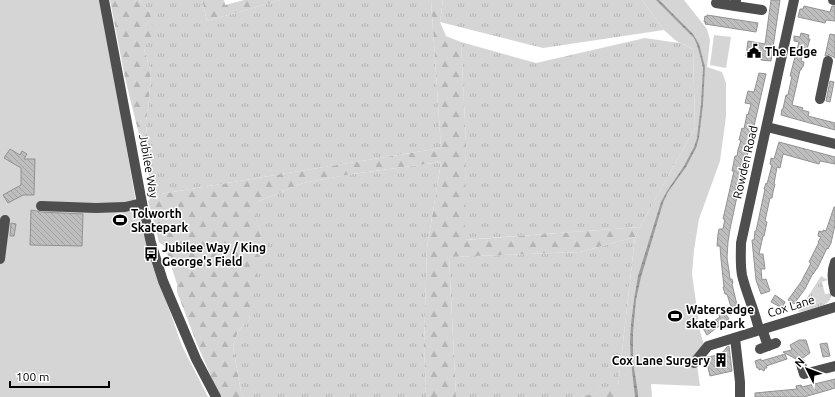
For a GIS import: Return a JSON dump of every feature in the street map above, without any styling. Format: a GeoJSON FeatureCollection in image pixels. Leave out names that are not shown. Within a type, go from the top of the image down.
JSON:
{"type":"FeatureCollection","features":[{"type":"Feature","properties":{"kind":"street","name":"Jubilee Way"},"geometry":{"type":"LineString","coordinates":[[104,0],[142,203],[151,243],[163,281],[196,359],[216,397]]}},
{"type":"Feature","properties":{"kind":"street","name":"Rowden Road"},"geometry":{"type":"LineString","coordinates":[[768,346],[757,320],[743,277],[741,243],[794,0]]}},
{"type":"Feature","properties":{"kind":"street"},"geometry":{"type":"LineString","coordinates":[[716,3],[736,3],[762,10]]}},
{"type":"Feature","properties":{"kind":"street"},"geometry":{"type":"LineString","coordinates":[[820,99],[830,78],[828,61]]}},
{"type":"Feature","properties":{"kind":"street"},"geometry":{"type":"LineString","coordinates":[[767,127],[835,144]]}},
{"type":"Feature","properties":{"kind":"street"},"geometry":{"type":"LineString","coordinates":[[41,206],[96,208],[125,207],[142,203]]}},
{"type":"Feature","properties":{"kind":"street"},"geometry":{"type":"LineString","coordinates":[[0,260],[5,220]]}},
{"type":"Feature","properties":{"kind":"street"},"geometry":{"type":"LineString","coordinates":[[835,262],[832,273],[835,292]]}},
{"type":"Feature","properties":{"kind":"street","name":"Cox Lane"},"geometry":{"type":"LineString","coordinates":[[694,364],[708,346],[835,307]]}},
{"type":"Feature","properties":{"kind":"street"},"geometry":{"type":"LineString","coordinates":[[735,338],[740,382],[740,397]]}},
{"type":"Feature","properties":{"kind":"street"},"geometry":{"type":"LineString","coordinates":[[801,364],[804,374],[835,366]]}},
{"type":"Feature","properties":{"kind":"green space"},"geometry":{"type":"Polygon","coordinates":[[[0,0],[101,0],[137,209],[156,272],[182,346],[208,397],[0,397],[0,0]]]}},
{"type":"Feature","properties":{"kind":"green space"},"geometry":{"type":"Polygon","coordinates":[[[110,0],[139,0],[150,12],[153,34],[144,49],[151,72],[146,121],[149,171],[154,195],[125,78],[110,0]]]}},
{"type":"Feature","properties":{"kind":"green space"},"geometry":{"type":"Polygon","coordinates":[[[139,0],[202,0],[207,21],[280,0],[431,0],[441,148],[154,195],[149,171],[146,121],[151,72],[144,49],[150,12],[139,0]]]}},
{"type":"Feature","properties":{"kind":"green space"},"geometry":{"type":"Polygon","coordinates":[[[202,0],[224,0],[225,5],[244,0],[280,0],[207,21],[202,0]]]}},
{"type":"Feature","properties":{"kind":"green space"},"geometry":{"type":"Polygon","coordinates":[[[431,0],[443,0],[440,22],[446,36],[461,42],[466,142],[465,240],[640,227],[635,237],[580,252],[449,257],[456,397],[427,397],[424,346],[427,248],[441,162],[352,174],[303,183],[259,201],[253,206],[261,235],[256,283],[249,320],[238,331],[233,346],[241,392],[244,397],[220,397],[177,292],[177,284],[165,247],[159,242],[148,201],[154,195],[441,148],[431,0]]]}},
{"type":"Feature","properties":{"kind":"green space"},"geometry":{"type":"Polygon","coordinates":[[[443,0],[642,0],[664,30],[543,48],[440,22],[443,0]]]}},
{"type":"Feature","properties":{"kind":"green space"},"geometry":{"type":"Polygon","coordinates":[[[642,0],[684,0],[707,29],[710,40],[707,67],[722,72],[726,83],[726,116],[720,161],[699,219],[694,250],[692,274],[700,331],[704,345],[696,357],[700,386],[651,384],[652,397],[621,397],[618,386],[635,237],[695,128],[693,49],[675,40],[664,30],[642,0]]]}},
{"type":"Feature","properties":{"kind":"green space"},"geometry":{"type":"Polygon","coordinates":[[[714,35],[731,37],[726,68],[710,65],[714,35]]]}},
{"type":"Feature","properties":{"kind":"green space"},"geometry":{"type":"Polygon","coordinates":[[[645,38],[679,43],[675,40],[693,49],[695,128],[640,227],[464,240],[466,142],[461,42],[536,63],[645,38]]]}},
{"type":"Feature","properties":{"kind":"green space"},"geometry":{"type":"Polygon","coordinates":[[[441,162],[427,248],[424,346],[427,397],[244,397],[241,392],[233,346],[238,331],[249,320],[261,235],[252,206],[259,201],[303,183],[352,174],[441,162]]]}},
{"type":"Feature","properties":{"kind":"green space"},"geometry":{"type":"Polygon","coordinates":[[[635,237],[618,386],[581,397],[456,397],[449,257],[580,252],[635,237]]]}},
{"type":"Feature","properties":{"kind":"green space"},"geometry":{"type":"Polygon","coordinates":[[[821,276],[828,280],[822,282],[825,294],[832,293],[830,300],[826,304],[819,307],[798,312],[821,276]]]}},
{"type":"Feature","properties":{"kind":"green space"},"geometry":{"type":"Polygon","coordinates":[[[639,379],[639,397],[581,397],[639,379]]]}},
{"type":"Feature","properties":{"kind":"water"},"geometry":{"type":"Polygon","coordinates":[[[656,0],[659,0],[693,34],[699,44],[705,67],[699,138],[696,148],[686,167],[668,192],[663,203],[641,277],[636,300],[633,332],[633,361],[638,397],[635,397],[630,341],[638,276],[661,202],[684,166],[697,138],[703,68],[694,38],[656,0]]]}},
{"type":"Feature","properties":{"kind":"building"},"geometry":{"type":"Polygon","coordinates":[[[771,0],[780,0],[771,61],[746,56],[748,41],[765,44],[771,0]]]}},
{"type":"Feature","properties":{"kind":"building"},"geometry":{"type":"Polygon","coordinates":[[[804,6],[830,12],[832,6],[835,6],[835,21],[826,20],[825,23],[798,17],[800,9],[803,9],[804,6]]]}},
{"type":"Feature","properties":{"kind":"building"},"geometry":{"type":"Polygon","coordinates":[[[707,15],[758,23],[756,32],[705,24],[705,16],[707,17],[707,15]]]}},
{"type":"Feature","properties":{"kind":"building"},"geometry":{"type":"Polygon","coordinates":[[[801,33],[809,35],[808,39],[810,39],[807,49],[804,48],[801,61],[804,62],[803,67],[800,70],[792,105],[803,108],[802,110],[809,112],[808,116],[835,123],[835,130],[781,115],[786,95],[788,95],[792,76],[790,76],[799,42],[794,41],[794,36],[800,37],[801,33]]]}},
{"type":"Feature","properties":{"kind":"building"},"geometry":{"type":"Polygon","coordinates":[[[830,34],[835,35],[835,58],[830,55],[825,56],[830,34]]]}},
{"type":"Feature","properties":{"kind":"building"},"geometry":{"type":"Polygon","coordinates":[[[759,73],[766,74],[738,192],[728,242],[727,258],[730,279],[732,279],[737,305],[731,307],[723,287],[720,246],[717,246],[718,234],[719,229],[723,229],[725,219],[723,219],[734,171],[732,171],[735,156],[737,156],[742,128],[744,129],[751,104],[745,103],[748,91],[754,92],[759,73]]]}},
{"type":"Feature","properties":{"kind":"building"},"geometry":{"type":"Polygon","coordinates":[[[830,81],[834,82],[830,102],[826,101],[830,81]]]}},
{"type":"Feature","properties":{"kind":"building"},"geometry":{"type":"Polygon","coordinates":[[[779,142],[835,157],[835,164],[820,161],[819,164],[783,154],[780,168],[777,167],[775,184],[772,198],[770,198],[765,221],[767,222],[759,254],[763,254],[765,269],[761,269],[762,280],[766,279],[770,291],[761,294],[756,280],[752,240],[754,240],[764,189],[766,183],[767,184],[772,165],[770,164],[771,158],[774,159],[779,142]]]}},
{"type":"Feature","properties":{"kind":"building"},"geometry":{"type":"Polygon","coordinates":[[[10,149],[20,155],[22,151],[27,154],[24,159],[35,159],[34,195],[23,195],[8,203],[3,195],[21,185],[21,168],[4,158],[10,149]]]}},
{"type":"Feature","properties":{"kind":"building"},"geometry":{"type":"Polygon","coordinates":[[[834,207],[835,225],[831,243],[805,289],[794,304],[788,300],[801,282],[811,263],[809,262],[821,237],[818,236],[819,231],[826,231],[834,207]]]}},
{"type":"Feature","properties":{"kind":"building"},"geometry":{"type":"Polygon","coordinates":[[[31,210],[41,212],[83,214],[82,246],[30,245],[31,210]]]}},
{"type":"Feature","properties":{"kind":"building"},"geometry":{"type":"Polygon","coordinates":[[[11,223],[16,224],[14,236],[10,236],[11,223]]]}},
{"type":"Feature","properties":{"kind":"building"},"geometry":{"type":"Polygon","coordinates":[[[775,295],[785,302],[782,308],[771,302],[775,295]]]}},
{"type":"Feature","properties":{"kind":"building"},"geometry":{"type":"Polygon","coordinates":[[[723,310],[729,319],[707,335],[703,328],[720,317],[718,314],[723,310]]]}},
{"type":"Feature","properties":{"kind":"building"},"geometry":{"type":"Polygon","coordinates":[[[799,340],[806,340],[810,353],[803,358],[796,359],[783,352],[792,350],[790,345],[799,340]]]}},
{"type":"Feature","properties":{"kind":"building"},"geometry":{"type":"Polygon","coordinates":[[[827,343],[830,356],[823,357],[820,344],[827,343]]]}},
{"type":"Feature","properties":{"kind":"building","name":"Cox Lane Surgery"},"geometry":{"type":"Polygon","coordinates":[[[729,346],[732,371],[710,376],[706,359],[707,357],[719,355],[729,346]]]}},
{"type":"Feature","properties":{"kind":"building"},"geometry":{"type":"Polygon","coordinates":[[[785,354],[787,359],[766,366],[767,368],[765,368],[764,371],[757,368],[755,361],[761,359],[761,361],[785,354]]]}},
{"type":"Feature","properties":{"kind":"building"},"geometry":{"type":"Polygon","coordinates":[[[835,379],[835,388],[804,397],[755,397],[755,393],[797,389],[796,386],[801,385],[802,387],[835,379]]]}},
{"type":"Feature","properties":{"kind":"place","name":"The Edge"},"geometry":{"type":"Point","coordinates":[754,51]}},
{"type":"Feature","properties":{"kind":"place","name":"Tolworth Skatepark"},"geometry":{"type":"Point","coordinates":[120,220]}},
{"type":"Feature","properties":{"kind":"place","name":"Jubilee Way / King George's Field"},"geometry":{"type":"Point","coordinates":[151,254]}},
{"type":"Feature","properties":{"kind":"place","name":"Watersedge skate park"},"geometry":{"type":"Point","coordinates":[675,316]}},
{"type":"Feature","properties":{"kind":"place","name":"Cox Lane Surgery"},"geometry":{"type":"Point","coordinates":[721,360]}}]}
